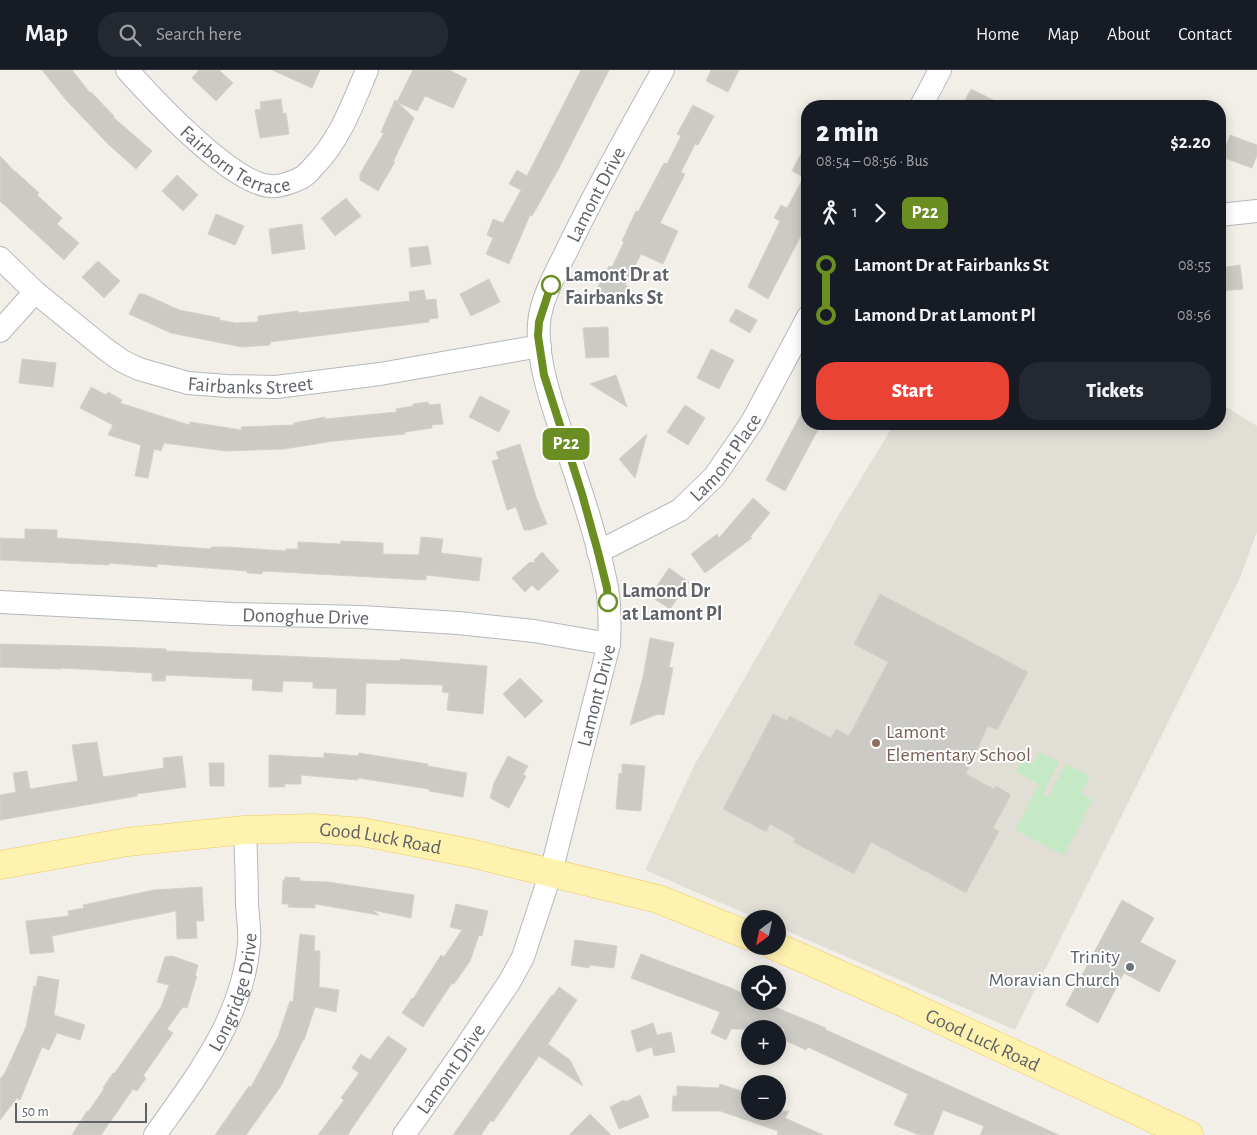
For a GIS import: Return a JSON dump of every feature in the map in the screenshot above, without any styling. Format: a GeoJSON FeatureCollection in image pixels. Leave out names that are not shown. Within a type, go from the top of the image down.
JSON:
{"type":"FeatureCollection","features":[{"type":"Feature","properties":{"kind":"main road","name":"Good Luck Road"},"geometry":{"type":"LineString","coordinates":[[0,865],[127,842],[245,830],[312,828],[362,832],[470,853],[658,899],[741,932]]}},
{"type":"Feature","properties":{"kind":"main road","name":"Good Luck Road"},"geometry":{"type":"LineString","coordinates":[[786,951],[904,1003],[1189,1135]]}},
{"type":"Feature","properties":{"kind":"street","name":"Fairborn Terrace"},"geometry":{"type":"LineString","coordinates":[[127,70],[160,106],[211,153],[241,175],[254,182],[271,187],[304,176],[323,157],[335,141],[367,70]]}},
{"type":"Feature","properties":{"kind":"street","name":"Lamont Drive"},"geometry":{"type":"LineString","coordinates":[[404,1135],[461,1054],[519,965],[534,927],[551,872],[610,644],[607,588],[582,494],[544,375],[538,336],[539,322],[547,293],[558,269],[603,179],[663,70]]}},
{"type":"Feature","properties":{"kind":"street"},"geometry":{"type":"LineString","coordinates":[[924,100],[940,70]]}},
{"type":"Feature","properties":{"kind":"street"},"geometry":{"type":"LineString","coordinates":[[1226,214],[1257,211]]}},
{"type":"Feature","properties":{"kind":"street","name":"Fairbanks Street"},"geometry":{"type":"LineString","coordinates":[[0,258],[35,292],[122,361],[139,369],[188,382],[227,386],[276,387],[380,374],[540,346]]}},
{"type":"Feature","properties":{"kind":"street"},"geometry":{"type":"LineString","coordinates":[[0,331],[35,292]]}},
{"type":"Feature","properties":{"kind":"street","name":"Lamont Place"},"geometry":{"type":"LineString","coordinates":[[598,552],[680,510],[714,477],[752,422],[801,330]]}},
{"type":"Feature","properties":{"kind":"street","name":"Donoghue Drive"},"geometry":{"type":"LineString","coordinates":[[0,602],[232,614],[360,617],[534,631],[610,644]]}},
{"type":"Feature","properties":{"kind":"street","name":"Longridge Drive"},"geometry":{"type":"LineString","coordinates":[[155,1135],[194,1081],[221,1037],[233,1011],[240,989],[249,942],[245,830]]}},
{"type":"Feature","properties":{"kind":"shaded area"},"geometry":{"type":"Polygon","coordinates":[[[1226,407],[1257,426],[1257,532],[1239,580],[1015,1030],[786,930],[786,910],[741,910],[741,912],[645,870],[695,764],[837,518],[890,430],[1226,430],[1226,407]]]}},
{"type":"Feature","properties":{"kind":"green space"},"geometry":{"type":"Polygon","coordinates":[[[1039,752],[1059,762],[1043,794],[1048,797],[1066,764],[1090,776],[1081,793],[1093,800],[1064,855],[1015,830],[1039,784],[1016,772],[1022,759],[1033,764],[1039,752]]]}},
{"type":"Feature","properties":{"kind":"building"},"geometry":{"type":"Polygon","coordinates":[[[42,70],[72,70],[90,93],[113,117],[152,151],[136,169],[108,144],[66,100],[42,70]]]}},
{"type":"Feature","properties":{"kind":"building"},"geometry":{"type":"Polygon","coordinates":[[[199,70],[219,70],[233,83],[216,101],[192,78],[199,70]]]}},
{"type":"Feature","properties":{"kind":"building"},"geometry":{"type":"Polygon","coordinates":[[[272,70],[320,70],[312,88],[272,70]]]}},
{"type":"Feature","properties":{"kind":"building"},"geometry":{"type":"Polygon","coordinates":[[[413,70],[449,70],[467,79],[453,108],[425,96],[417,111],[397,102],[413,70]]]}},
{"type":"Feature","properties":{"kind":"building"},"geometry":{"type":"Polygon","coordinates":[[[581,70],[609,70],[558,170],[532,216],[530,215],[509,264],[486,254],[493,238],[487,235],[493,219],[503,223],[521,190],[509,184],[517,170],[527,176],[581,70]]]}},
{"type":"Feature","properties":{"kind":"building"},"geometry":{"type":"Polygon","coordinates":[[[711,70],[739,70],[728,92],[706,81],[711,70]]]}},
{"type":"Feature","properties":{"kind":"building"},"geometry":{"type":"Polygon","coordinates":[[[971,89],[993,100],[965,100],[971,89]]]}},
{"type":"Feature","properties":{"kind":"building"},"geometry":{"type":"Polygon","coordinates":[[[281,99],[283,114],[286,113],[289,134],[260,138],[255,110],[261,109],[260,102],[281,99]]]}},
{"type":"Feature","properties":{"kind":"building"},"geometry":{"type":"Polygon","coordinates":[[[395,100],[414,118],[393,162],[395,162],[378,191],[360,180],[360,174],[384,133],[381,132],[395,100]]]}},
{"type":"Feature","properties":{"kind":"building"},"geometry":{"type":"Polygon","coordinates":[[[693,105],[714,116],[698,145],[695,144],[681,172],[685,174],[660,223],[678,231],[663,264],[641,254],[625,285],[631,288],[622,306],[595,292],[609,266],[612,267],[636,211],[638,212],[664,163],[667,164],[681,136],[677,134],[693,105]]]}},
{"type":"Feature","properties":{"kind":"building"},"geometry":{"type":"Polygon","coordinates":[[[1230,135],[1257,145],[1257,155],[1252,168],[1226,158],[1226,146],[1230,135]]]}},
{"type":"Feature","properties":{"kind":"building"},"geometry":{"type":"Polygon","coordinates":[[[801,154],[801,176],[792,171],[801,154]]]}},
{"type":"Feature","properties":{"kind":"building"},"geometry":{"type":"Polygon","coordinates":[[[0,156],[62,218],[57,224],[79,243],[64,260],[0,201],[0,156]]]}},
{"type":"Feature","properties":{"kind":"building"},"geometry":{"type":"Polygon","coordinates":[[[177,175],[198,195],[183,211],[162,191],[177,175]]]}},
{"type":"Feature","properties":{"kind":"building"},"geometry":{"type":"Polygon","coordinates":[[[801,182],[801,235],[768,299],[748,287],[780,221],[774,218],[781,205],[787,208],[801,182]]]}},
{"type":"Feature","properties":{"kind":"building"},"geometry":{"type":"Polygon","coordinates":[[[346,198],[361,216],[335,236],[321,218],[346,198]]]}},
{"type":"Feature","properties":{"kind":"building"},"geometry":{"type":"Polygon","coordinates":[[[216,214],[244,226],[235,245],[208,234],[216,214]]]}},
{"type":"Feature","properties":{"kind":"building"},"geometry":{"type":"Polygon","coordinates":[[[302,224],[305,249],[272,254],[269,229],[302,224]]]}},
{"type":"Feature","properties":{"kind":"building"},"geometry":{"type":"Polygon","coordinates":[[[428,246],[431,264],[411,267],[409,248],[428,246]]]}},
{"type":"Feature","properties":{"kind":"building"},"geometry":{"type":"Polygon","coordinates":[[[98,261],[120,281],[104,298],[82,277],[98,261]]]}},
{"type":"Feature","properties":{"kind":"building"},"geometry":{"type":"Polygon","coordinates":[[[1240,265],[1243,289],[1226,290],[1226,267],[1240,265]]]}},
{"type":"Feature","properties":{"kind":"building"},"geometry":{"type":"Polygon","coordinates":[[[489,279],[500,302],[471,316],[460,294],[489,279]]]}},
{"type":"Feature","properties":{"kind":"building"},"geometry":{"type":"Polygon","coordinates":[[[424,290],[426,300],[436,299],[438,318],[429,319],[429,322],[270,342],[270,345],[242,347],[171,333],[129,314],[139,294],[144,294],[179,310],[236,323],[258,322],[258,316],[410,301],[409,292],[424,290]]]}},
{"type":"Feature","properties":{"kind":"building"},"geometry":{"type":"Polygon","coordinates":[[[736,309],[757,320],[750,333],[729,321],[736,309]]]}},
{"type":"Feature","properties":{"kind":"building"},"geometry":{"type":"Polygon","coordinates":[[[608,327],[609,357],[586,358],[583,328],[608,327]]]}},
{"type":"Feature","properties":{"kind":"building"},"geometry":{"type":"Polygon","coordinates":[[[711,349],[734,360],[719,389],[697,378],[711,349]]]}},
{"type":"Feature","properties":{"kind":"building"},"geometry":{"type":"Polygon","coordinates":[[[22,359],[56,363],[53,387],[19,383],[22,359]]]}},
{"type":"Feature","properties":{"kind":"building"},"geometry":{"type":"Polygon","coordinates":[[[616,375],[627,407],[590,384],[616,375]]]}},
{"type":"Feature","properties":{"kind":"building"},"geometry":{"type":"Polygon","coordinates":[[[91,387],[106,395],[108,392],[122,400],[120,403],[189,425],[190,422],[242,430],[241,427],[294,425],[294,423],[325,417],[325,419],[397,412],[396,409],[428,402],[429,405],[440,404],[443,424],[432,425],[432,428],[405,432],[405,434],[334,441],[284,449],[226,451],[164,443],[161,451],[154,449],[148,478],[135,476],[141,445],[108,435],[113,425],[80,408],[91,387]]]}},
{"type":"Feature","properties":{"kind":"building"},"geometry":{"type":"Polygon","coordinates":[[[480,396],[510,411],[499,432],[469,417],[480,396]]]}},
{"type":"Feature","properties":{"kind":"building"},"geometry":{"type":"Polygon","coordinates":[[[685,405],[705,418],[688,445],[667,432],[685,405]]]}},
{"type":"Feature","properties":{"kind":"building"},"geometry":{"type":"Polygon","coordinates":[[[801,414],[801,430],[818,430],[785,491],[766,480],[801,414]]]}},
{"type":"Feature","properties":{"kind":"building"},"geometry":{"type":"Polygon","coordinates":[[[647,434],[635,478],[619,459],[647,434]]]}},
{"type":"Feature","properties":{"kind":"building"},"geometry":{"type":"Polygon","coordinates":[[[520,444],[536,497],[547,524],[530,530],[524,530],[516,507],[507,510],[492,461],[499,459],[496,452],[520,444]]]}},
{"type":"Feature","properties":{"kind":"building"},"geometry":{"type":"Polygon","coordinates":[[[753,498],[770,513],[750,537],[752,538],[705,573],[691,554],[717,534],[719,538],[753,498]]]}},
{"type":"Feature","properties":{"kind":"building"},"geometry":{"type":"Polygon","coordinates":[[[25,529],[57,530],[57,538],[211,549],[211,547],[228,547],[286,551],[286,549],[298,549],[298,542],[341,544],[341,541],[383,543],[383,554],[419,555],[421,537],[443,539],[441,553],[482,558],[479,581],[426,575],[426,580],[263,571],[262,574],[247,573],[247,571],[157,564],[157,567],[109,563],[109,565],[0,560],[0,538],[25,539],[25,529]]]}},
{"type":"Feature","properties":{"kind":"building"},"geometry":{"type":"Polygon","coordinates":[[[542,552],[559,571],[538,591],[532,585],[525,592],[512,578],[530,562],[535,563],[534,560],[542,552]]]}},
{"type":"Feature","properties":{"kind":"building"},"geometry":{"type":"Polygon","coordinates":[[[669,568],[689,582],[670,609],[650,596],[669,568]]]}},
{"type":"Feature","properties":{"kind":"building","name":"Lamont Elementary School"},"geometry":{"type":"Polygon","coordinates":[[[880,594],[1028,672],[997,730],[988,726],[966,774],[994,789],[996,786],[1011,795],[993,828],[999,831],[966,893],[871,842],[854,874],[793,842],[795,838],[770,824],[766,832],[723,809],[773,714],[787,721],[790,716],[831,738],[836,729],[849,736],[888,662],[854,644],[880,594]]]}},
{"type":"Feature","properties":{"kind":"building"},"geometry":{"type":"Polygon","coordinates":[[[650,638],[674,643],[669,667],[673,668],[664,715],[658,714],[630,725],[643,677],[650,638]]]}},
{"type":"Feature","properties":{"kind":"building"},"geometry":{"type":"Polygon","coordinates":[[[0,644],[166,649],[166,651],[400,661],[400,659],[487,666],[483,714],[447,710],[449,693],[442,692],[443,685],[366,683],[365,715],[336,714],[337,689],[313,688],[313,682],[283,681],[282,692],[252,690],[253,679],[166,675],[165,681],[152,681],[152,673],[0,667],[0,644]]]}},
{"type":"Feature","properties":{"kind":"building"},"geometry":{"type":"Polygon","coordinates":[[[520,678],[543,701],[525,718],[503,694],[520,678]]]}},
{"type":"Feature","properties":{"kind":"building"},"geometry":{"type":"Polygon","coordinates":[[[97,742],[103,777],[164,768],[163,758],[182,756],[186,787],[137,794],[137,796],[0,820],[0,795],[16,792],[13,773],[27,771],[30,789],[78,781],[72,745],[97,742]]]}},
{"type":"Feature","properties":{"kind":"building"},"geometry":{"type":"Polygon","coordinates":[[[324,753],[358,756],[359,753],[428,764],[428,766],[467,773],[463,797],[429,791],[429,789],[358,778],[358,780],[301,775],[301,784],[284,784],[285,787],[269,787],[269,755],[324,758],[324,753]]]}},
{"type":"Feature","properties":{"kind":"building"},"geometry":{"type":"Polygon","coordinates":[[[508,756],[528,766],[523,775],[526,776],[509,808],[490,798],[494,783],[508,756]]]}},
{"type":"Feature","properties":{"kind":"building"},"geometry":{"type":"Polygon","coordinates":[[[209,763],[224,763],[224,786],[210,786],[209,763]]]}},
{"type":"Feature","properties":{"kind":"building"},"geometry":{"type":"Polygon","coordinates":[[[622,764],[645,766],[641,811],[616,809],[619,773],[622,774],[622,764]]]}},
{"type":"Feature","properties":{"kind":"building"},"geometry":{"type":"Polygon","coordinates":[[[285,877],[300,878],[300,881],[328,882],[414,895],[411,918],[372,910],[379,915],[315,904],[315,908],[288,907],[289,904],[282,904],[283,880],[285,880],[285,877]]]}},
{"type":"Feature","properties":{"kind":"building"},"geometry":{"type":"Polygon","coordinates":[[[202,887],[204,921],[196,921],[197,938],[177,939],[176,911],[52,936],[54,952],[30,954],[26,921],[69,916],[68,911],[84,908],[83,905],[154,890],[202,887]]]}},
{"type":"Feature","properties":{"kind":"building","name":"Trinity Moravian Church"},"geometry":{"type":"Polygon","coordinates":[[[1122,900],[1154,918],[1140,942],[1176,961],[1159,992],[1124,973],[1098,1023],[1066,1005],[1122,900]]]}},
{"type":"Feature","properties":{"kind":"building"},"geometry":{"type":"Polygon","coordinates":[[[456,904],[488,911],[482,936],[479,935],[470,961],[454,984],[452,983],[423,1027],[402,1013],[441,955],[444,957],[462,930],[450,927],[456,904]]]}},
{"type":"Feature","properties":{"kind":"building"},"geometry":{"type":"Polygon","coordinates":[[[300,934],[315,936],[314,951],[320,951],[319,987],[339,990],[336,1012],[315,1007],[304,1040],[281,1086],[246,1135],[215,1135],[249,1086],[251,1087],[278,1037],[290,1001],[293,1002],[300,934]]]}},
{"type":"Feature","properties":{"kind":"building"},"geometry":{"type":"Polygon","coordinates":[[[575,940],[617,946],[614,968],[590,965],[589,968],[571,965],[575,940]]]}},
{"type":"Feature","properties":{"kind":"building"},"geometry":{"type":"Polygon","coordinates":[[[641,954],[741,993],[741,1010],[782,1010],[826,1028],[824,1029],[1059,1135],[980,1135],[984,1126],[943,1110],[933,1135],[919,1135],[894,1125],[908,1094],[808,1047],[806,1050],[786,1041],[786,1020],[741,1020],[741,1029],[731,1029],[726,1040],[711,1033],[720,1012],[631,978],[641,954]]]}},
{"type":"Feature","properties":{"kind":"building"},"geometry":{"type":"Polygon","coordinates":[[[172,956],[198,965],[195,976],[197,976],[187,1008],[183,1007],[167,1029],[173,1033],[143,1076],[146,1078],[137,1091],[133,1089],[101,1135],[72,1135],[113,1073],[161,1007],[169,985],[157,982],[165,957],[172,956]]]}},
{"type":"Feature","properties":{"kind":"building"},"geometry":{"type":"Polygon","coordinates":[[[38,976],[59,980],[54,1015],[85,1025],[80,1040],[57,1033],[49,1050],[42,1047],[20,1100],[17,1098],[0,1120],[0,1079],[5,1073],[26,1027],[34,986],[36,987],[38,976]]]}},
{"type":"Feature","properties":{"kind":"building"},"geometry":{"type":"Polygon","coordinates":[[[559,987],[577,1000],[548,1044],[570,1060],[583,1086],[539,1056],[493,1122],[491,1120],[481,1135],[453,1135],[521,1038],[559,987]]]}},
{"type":"Feature","properties":{"kind":"building"},"geometry":{"type":"Polygon","coordinates":[[[653,1023],[657,1035],[671,1032],[675,1052],[654,1056],[652,1047],[637,1052],[631,1031],[653,1023]]]}},
{"type":"Feature","properties":{"kind":"building"},"geometry":{"type":"Polygon","coordinates":[[[388,1036],[407,1049],[348,1135],[318,1135],[344,1100],[341,1098],[359,1073],[352,1068],[361,1054],[370,1060],[388,1036]]]}},
{"type":"Feature","properties":{"kind":"building"},"geometry":{"type":"Polygon","coordinates":[[[720,1084],[741,1091],[741,1118],[720,1111],[672,1111],[673,1096],[677,1096],[677,1086],[719,1088],[720,1084]]]}},
{"type":"Feature","properties":{"kind":"building"},"geometry":{"type":"Polygon","coordinates":[[[640,1095],[649,1117],[619,1129],[610,1107],[640,1095]]]}},
{"type":"Feature","properties":{"kind":"building"},"geometry":{"type":"Polygon","coordinates":[[[590,1114],[611,1135],[569,1135],[590,1114]]]}},
{"type":"Feature","properties":{"kind":"building"},"geometry":{"type":"Polygon","coordinates":[[[786,1118],[823,1135],[777,1135],[778,1131],[746,1120],[786,1120],[786,1118]]]}},
{"type":"Feature","properties":{"kind":"bus line","name":"P22"},"geometry":{"type":"LineString","coordinates":[[551,285],[539,322],[538,336],[544,375],[582,494],[607,588],[608,602]]}},
{"type":"Feature","properties":{"kind":"place","name":"Lamont Dr at Fairbanks St"},"geometry":{"type":"Point","coordinates":[551,285]}},
{"type":"Feature","properties":{"kind":"place","name":"Lamond Dr at Lamont Pl"},"geometry":{"type":"Point","coordinates":[608,602]}},
{"type":"Feature","properties":{"kind":"place","name":"Lamont Elementary School"},"geometry":{"type":"Point","coordinates":[876,743]}},
{"type":"Feature","properties":{"kind":"place","name":"Trinity Moravian Church"},"geometry":{"type":"Point","coordinates":[1130,967]}}]}
